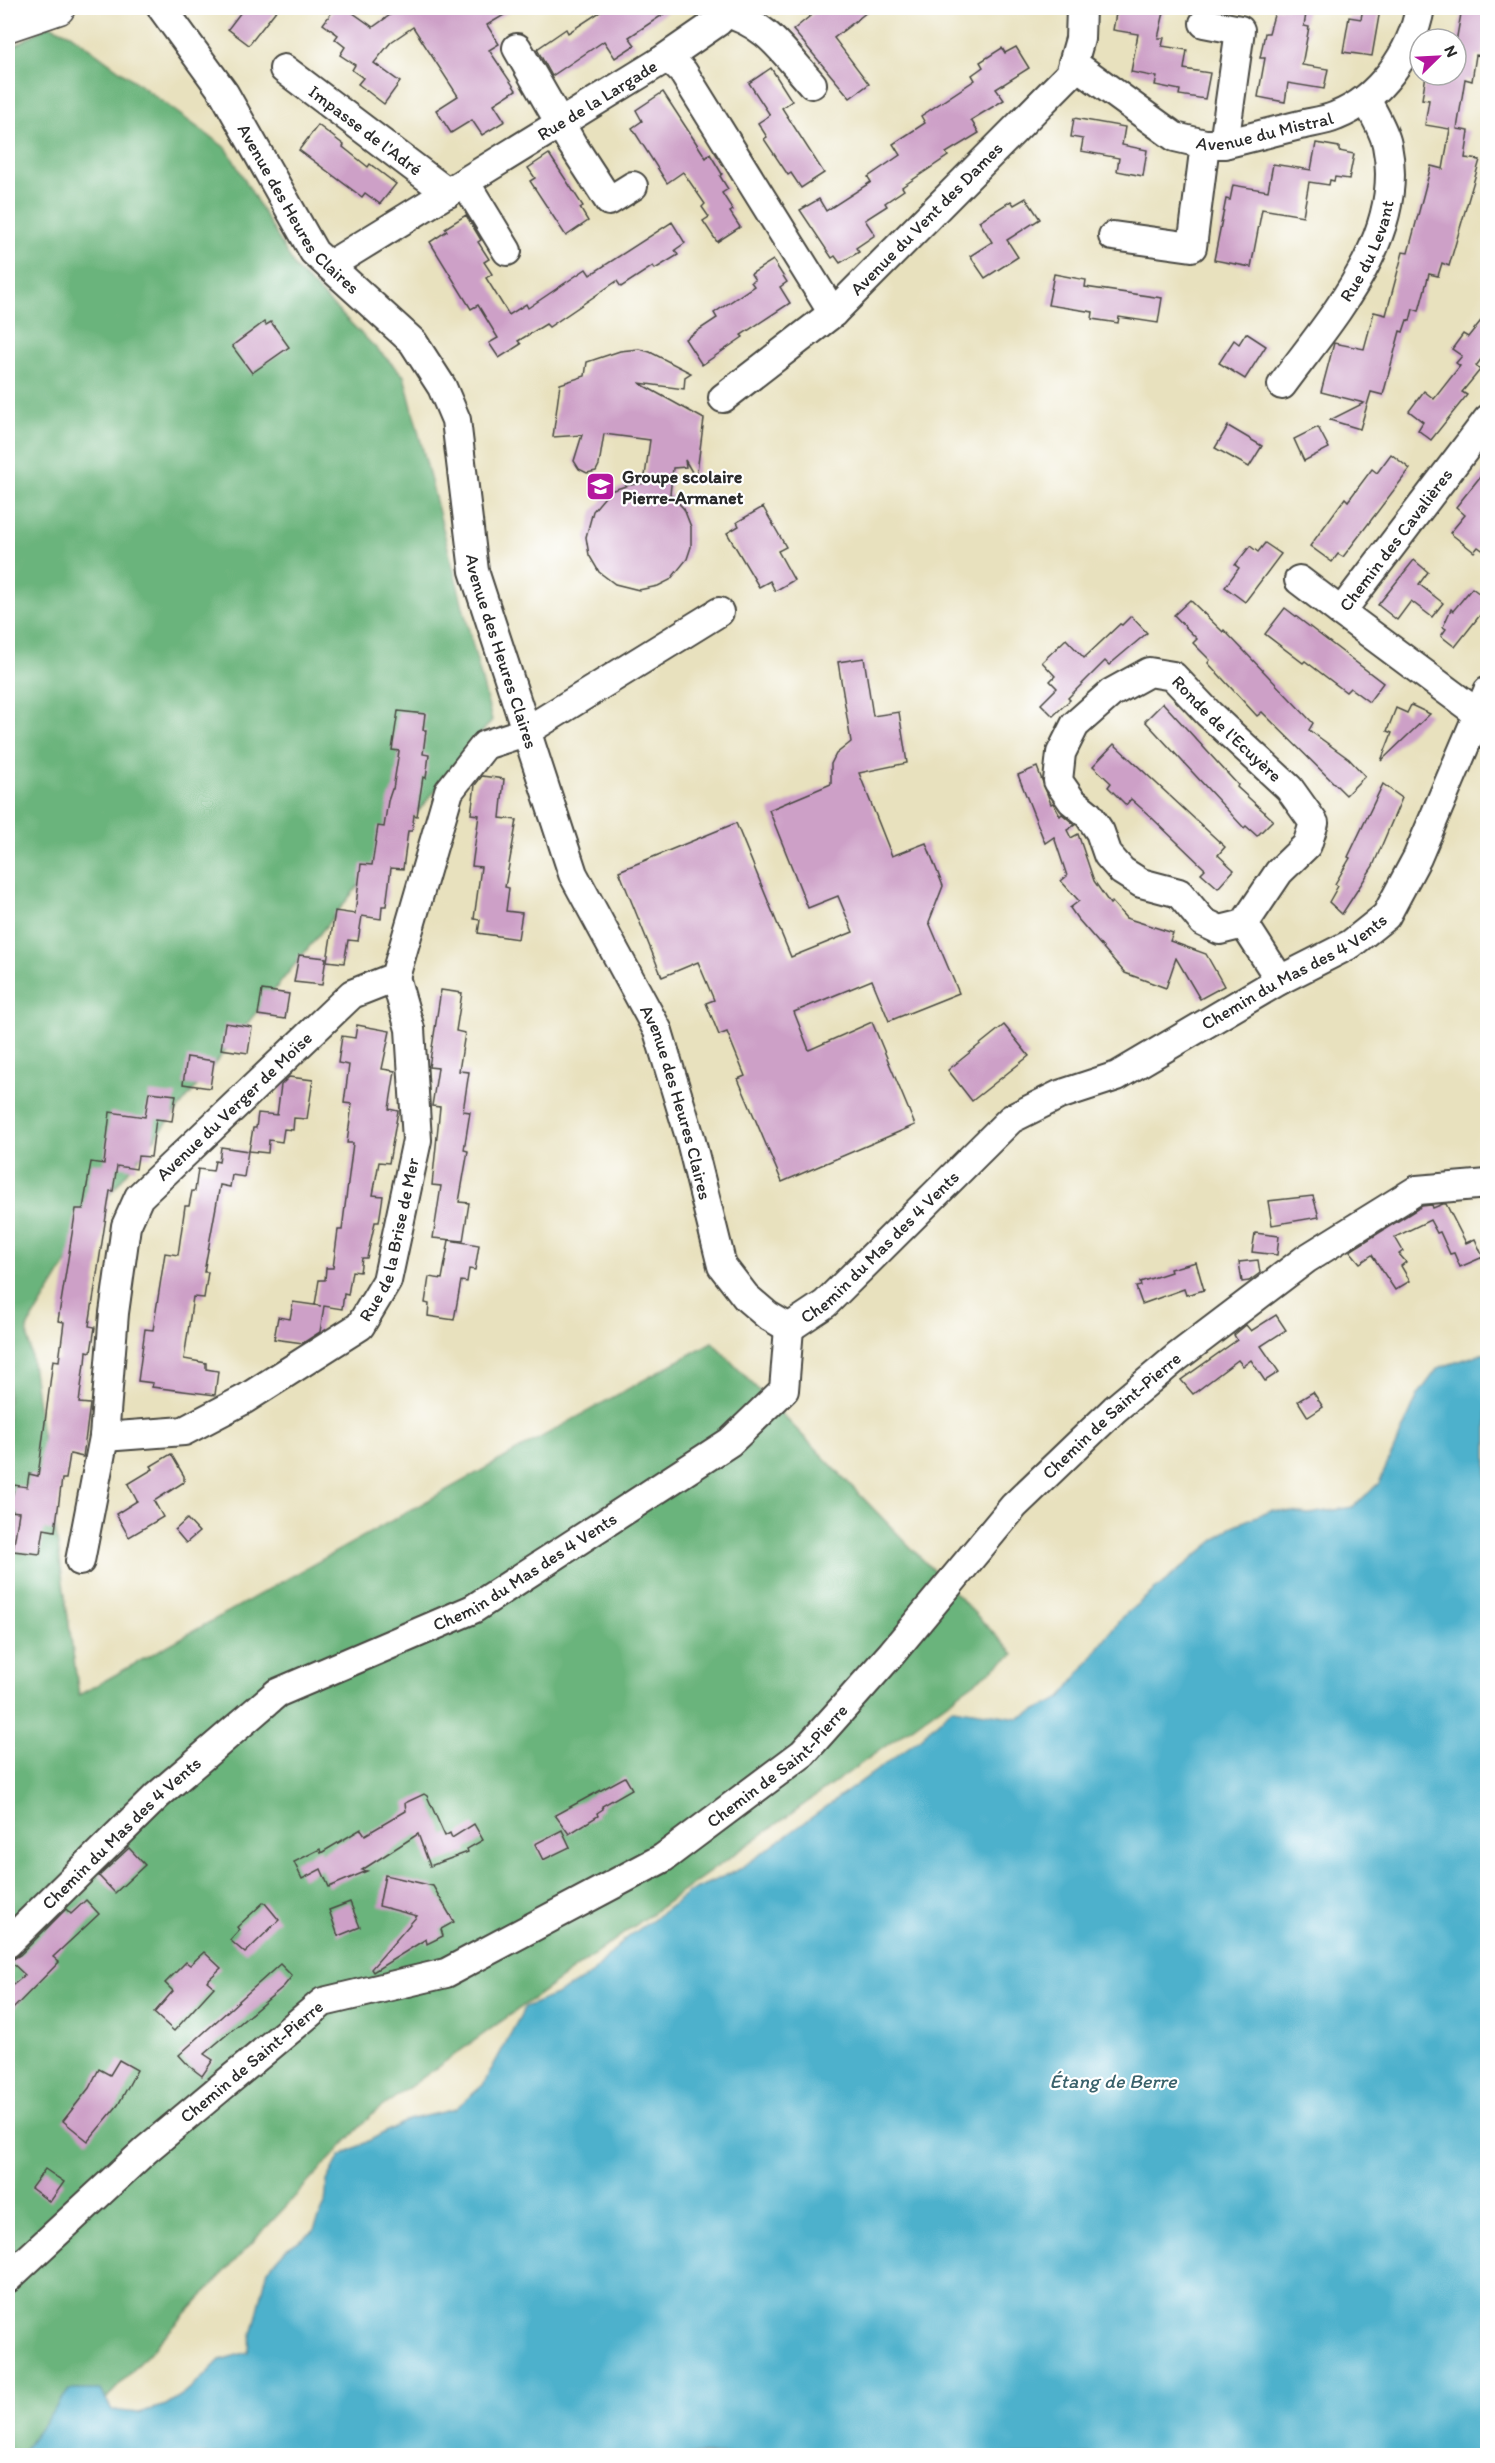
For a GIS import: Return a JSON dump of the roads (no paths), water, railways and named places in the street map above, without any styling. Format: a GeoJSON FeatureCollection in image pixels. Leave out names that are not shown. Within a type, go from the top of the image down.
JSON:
{"type":"FeatureCollection","features":[{"type":"Feature","properties":{"kind":"main road"},"geometry":{"type":"LineString","coordinates":[[8,25],[58,8]]}},
{"type":"Feature","properties":{"kind":"street","name":"Avenue des Heures Claires"},"geometry":{"type":"LineString","coordinates":[[162,8],[224,93],[315,252],[413,342],[442,387],[456,420],[474,571],[573,874],[658,1031],[690,1137],[722,1266],[746,1297],[767,1315],[789,1328]]}},
{"type":"Feature","properties":{"kind":"street","name":"Avenue du Vent des Dames"},"geometry":{"type":"LineString","coordinates":[[723,398],[833,313],[1070,74],[1080,39],[1081,8]]}},
{"type":"Feature","properties":{"kind":"street","name":"Avenue du Mistral"},"geometry":{"type":"LineString","coordinates":[[1073,63],[1175,137],[1214,144],[1336,116],[1366,99],[1408,48],[1420,8]]}},
{"type":"Feature","properties":{"kind":"street"},"geometry":{"type":"LineString","coordinates":[[661,61],[719,21],[722,10],[743,17],[766,33],[812,84]]}},
{"type":"Feature","properties":{"kind":"street"},"geometry":{"type":"LineString","coordinates":[[1113,236],[1192,247],[1240,30],[1204,22]]}},
{"type":"Feature","properties":{"kind":"street"},"geometry":{"type":"LineString","coordinates":[[517,48],[559,123],[609,201],[633,186]]}},
{"type":"Feature","properties":{"kind":"street","name":"Rue de la Largade"},"geometry":{"type":"LineString","coordinates":[[330,265],[661,61],[672,61],[683,72],[833,313]]}},
{"type":"Feature","properties":{"kind":"street","name":"Impasse de l'Adré"},"geometry":{"type":"LineString","coordinates":[[284,69],[457,187]]}},
{"type":"Feature","properties":{"kind":"street","name":"Rue du Levant"},"geometry":{"type":"LineString","coordinates":[[1282,385],[1357,283],[1383,221],[1392,179],[1387,142],[1366,99]]}},
{"type":"Feature","properties":{"kind":"street"},"geometry":{"type":"LineString","coordinates":[[457,187],[507,251]]}},
{"type":"Feature","properties":{"kind":"street","name":"Chemin des Cavalières"},"geometry":{"type":"LineString","coordinates":[[1482,702],[1341,612],[1488,419]]}},
{"type":"Feature","properties":{"kind":"street"},"geometry":{"type":"LineString","coordinates":[[1299,580],[1341,612]]}},
{"type":"Feature","properties":{"kind":"street"},"geometry":{"type":"LineString","coordinates":[[395,977],[449,791],[485,745],[525,732],[719,612]]}},
{"type":"Feature","properties":{"kind":"street","name":"Ronde de l'Ecuyère"},"geometry":{"type":"LineString","coordinates":[[1149,672],[1173,676],[1209,714],[1289,788],[1314,823],[1307,845],[1279,872],[1244,924],[1220,930],[1203,922],[1179,893],[1140,883],[1122,871],[1108,855],[1100,832],[1088,814],[1072,801],[1058,781],[1060,753],[1075,725],[1111,693],[1149,672]]}},
{"type":"Feature","properties":{"kind":"street","name":"Chemin du Mas des 4 Vents"},"geometry":{"type":"LineString","coordinates":[[8,1943],[157,1796],[277,1693],[473,1609],[730,1442],[784,1390],[789,1328],[825,1304],[1011,1119],[1059,1095],[1117,1076],[1280,980],[1351,944],[1386,916],[1417,858],[1482,702]]}},
{"type":"Feature","properties":{"kind":"street"},"geometry":{"type":"LineString","coordinates":[[1244,924],[1280,980]]}},
{"type":"Feature","properties":{"kind":"street","name":"Avenue du Verger de Moïse"},"geometry":{"type":"LineString","coordinates":[[80,1561],[104,1437],[114,1313],[126,1226],[139,1197],[352,994],[395,977]]}},
{"type":"Feature","properties":{"kind":"street","name":"Rue de la Brise de Mer"},"geometry":{"type":"LineString","coordinates":[[104,1437],[184,1431],[245,1399],[360,1326],[387,1281],[417,1140],[410,1029],[395,977]]}},
{"type":"Feature","properties":{"kind":"street","name":"Chemin de Saint-Pierre"},"geometry":{"type":"LineString","coordinates":[[8,2278],[146,2150],[323,2002],[446,1974],[663,1858],[803,1754],[892,1653],[1014,1506],[1115,1409],[1177,1357],[1306,1260],[1417,1190],[1488,1184]]}},
{"type":"Feature","properties":{"kind":"water","name":"Étang de Berre"},"geometry":{"type":"Polygon","coordinates":[[[1487,1352],[1487,2455],[20,2455],[69,2390],[101,2390],[112,2410],[138,2413],[166,2405],[191,2389],[220,2360],[248,2352],[268,2269],[286,2249],[313,2232],[325,2204],[327,2181],[340,2156],[408,2120],[455,2109],[483,2085],[525,2007],[558,1994],[591,1975],[623,1941],[693,1890],[738,1870],[768,1849],[917,1741],[953,1708],[1019,1718],[1060,1699],[1122,1617],[1231,1527],[1271,1510],[1309,1514],[1353,1507],[1379,1483],[1418,1395],[1438,1368],[1487,1352]]]}},
{"type":"Feature","properties":{"kind":"place","name":"Groupe scolaire Pierre-Armanet"},"geometry":{"type":"Point","coordinates":[601,487]}}]}
